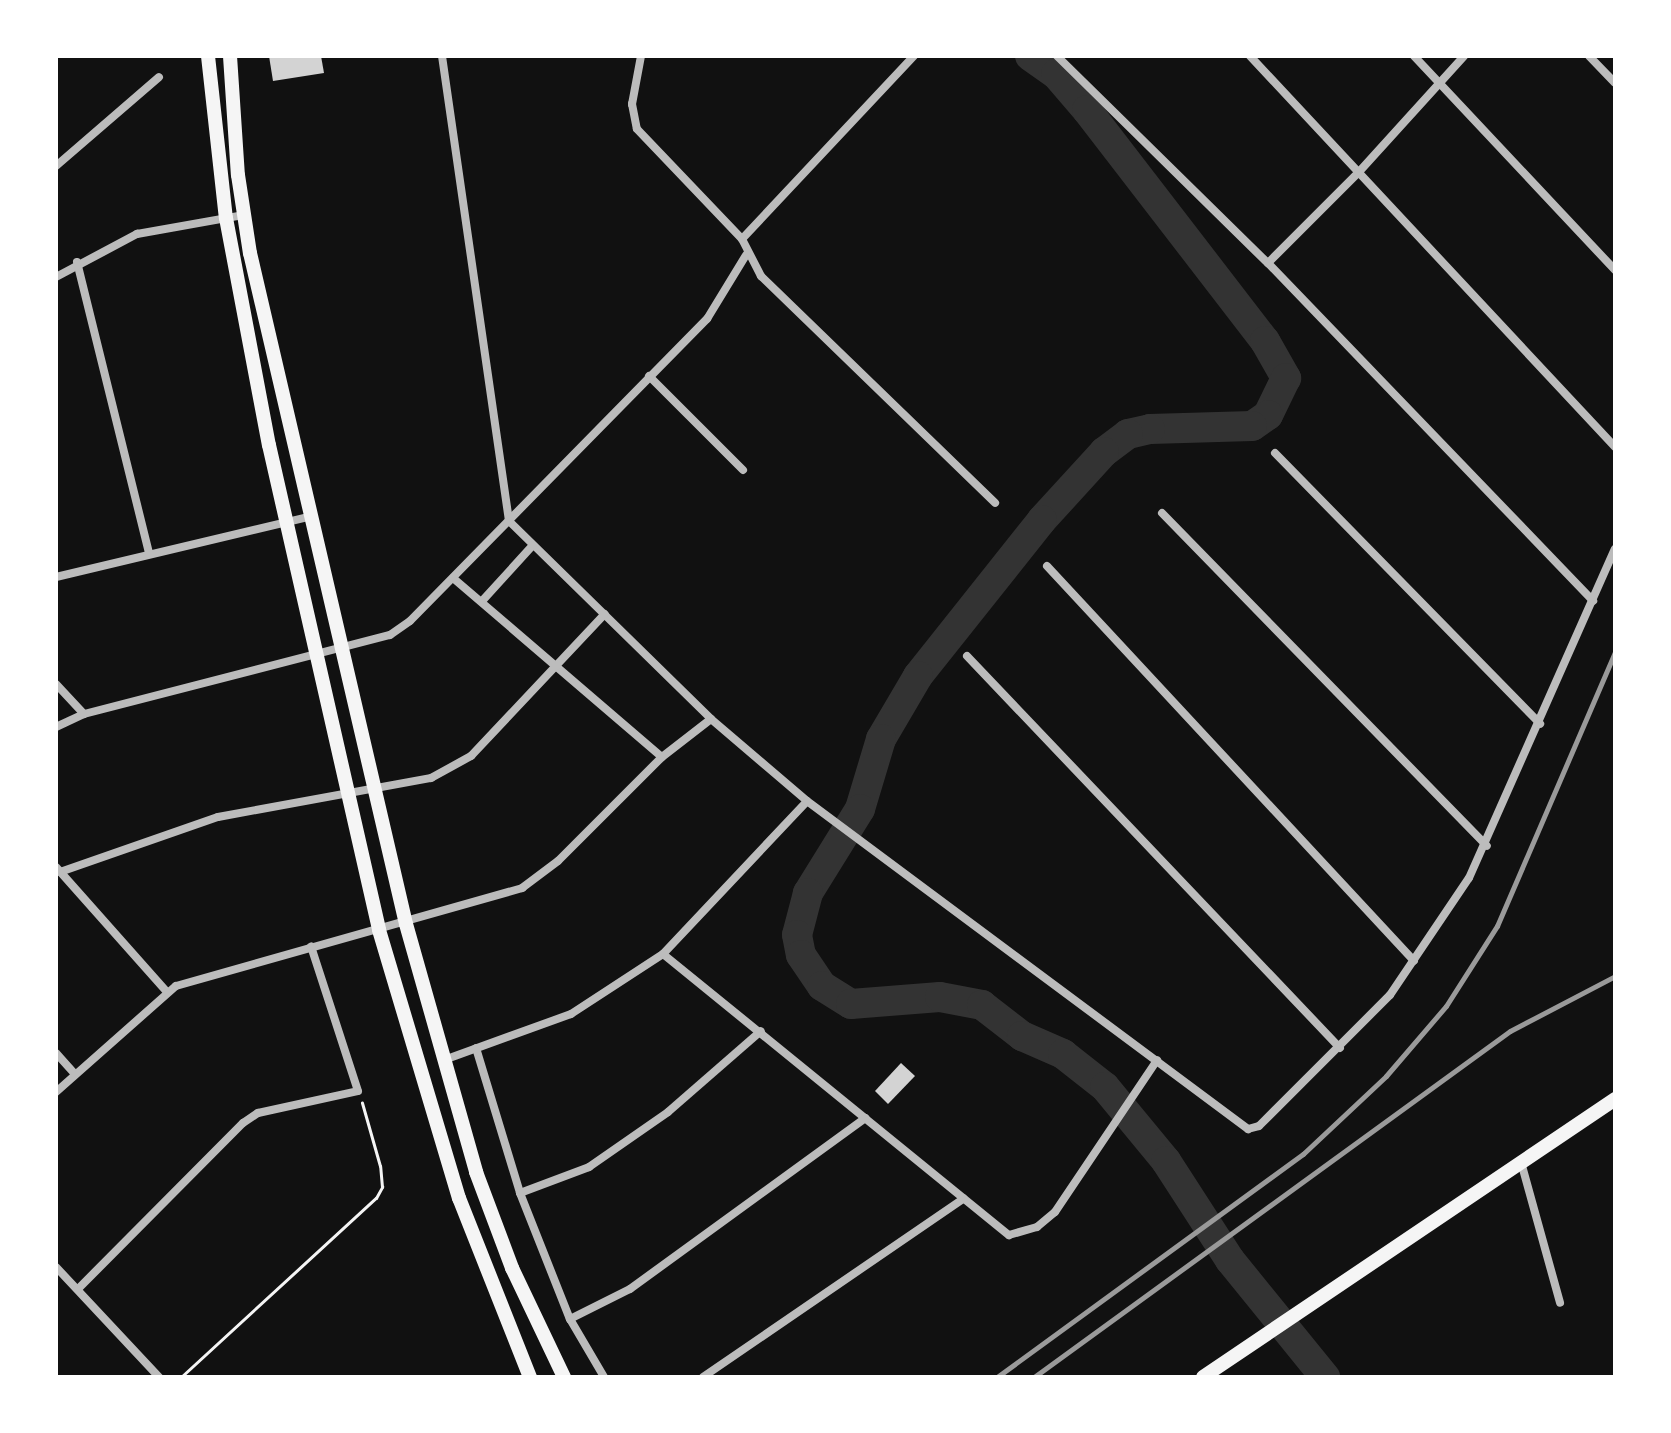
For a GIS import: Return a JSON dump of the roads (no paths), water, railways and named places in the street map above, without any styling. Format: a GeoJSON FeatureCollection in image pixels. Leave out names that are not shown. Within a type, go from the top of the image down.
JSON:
{"type":"FeatureCollection","features":[{"type":"Feature","properties":{"kind":"main road"},"geometry":{"type":"LineString","coordinates":[[208,56],[226,218],[286,522],[379,930],[459,1198],[530,1377]]}},
{"type":"Feature","properties":{"kind":"main road"},"geometry":{"type":"LineString","coordinates":[[230,56],[230,89],[244,215],[406,924],[443,1061],[512,1268],[564,1377]]}},
{"type":"Feature","properties":{"kind":"main road"},"geometry":{"type":"LineString","coordinates":[[1203,1377],[1615,1099]]}},
{"type":"Feature","properties":{"kind":"street"},"geometry":{"type":"LineString","coordinates":[[442,56],[509,521],[711,719],[807,801],[877,849],[1157,1060],[1254,1129],[1340,1048],[1414,961],[1487,846],[1615,549]]}},
{"type":"Feature","properties":{"kind":"street"},"geometry":{"type":"LineString","coordinates":[[641,56],[632,104],[637,129],[742,239],[746,255],[761,276],[995,503]]}},
{"type":"Feature","properties":{"kind":"street"},"geometry":{"type":"LineString","coordinates":[[742,239],[914,56]]}},
{"type":"Feature","properties":{"kind":"street"},"geometry":{"type":"LineString","coordinates":[[1057,56],[1268,263],[1593,601]]}},
{"type":"Feature","properties":{"kind":"street"},"geometry":{"type":"LineString","coordinates":[[1250,56],[1615,447]]}},
{"type":"Feature","properties":{"kind":"street"},"geometry":{"type":"LineString","coordinates":[[1414,56],[1615,270]]}},
{"type":"Feature","properties":{"kind":"street"},"geometry":{"type":"LineString","coordinates":[[1268,263],[1358,173],[1464,56]]}},
{"type":"Feature","properties":{"kind":"street"},"geometry":{"type":"LineString","coordinates":[[1589,56],[1615,83]]}},
{"type":"Feature","properties":{"kind":"street"},"geometry":{"type":"LineString","coordinates":[[56,166],[159,77]]}},
{"type":"Feature","properties":{"kind":"street"},"geometry":{"type":"LineString","coordinates":[[56,277],[77,262],[137,234],[244,215]]}},
{"type":"Feature","properties":{"kind":"street"},"geometry":{"type":"LineString","coordinates":[[56,727],[84,714],[390,635],[453,578],[707,319],[746,255]]}},
{"type":"Feature","properties":{"kind":"street"},"geometry":{"type":"LineString","coordinates":[[77,262],[149,553]]}},
{"type":"Feature","properties":{"kind":"street"},"geometry":{"type":"LineString","coordinates":[[649,376],[743,470]]}},
{"type":"Feature","properties":{"kind":"street"},"geometry":{"type":"LineString","coordinates":[[1275,453],[1540,724]]}},
{"type":"Feature","properties":{"kind":"street"},"geometry":{"type":"LineString","coordinates":[[1162,513],[1487,846]]}},
{"type":"Feature","properties":{"kind":"street"},"geometry":{"type":"LineString","coordinates":[[56,577],[312,516]]}},
{"type":"Feature","properties":{"kind":"street"},"geometry":{"type":"LineString","coordinates":[[483,600],[533,545]]}},
{"type":"Feature","properties":{"kind":"street"},"geometry":{"type":"LineString","coordinates":[[1047,566],[1414,961]]}},
{"type":"Feature","properties":{"kind":"street"},"geometry":{"type":"LineString","coordinates":[[453,578],[483,600],[662,757]]}},
{"type":"Feature","properties":{"kind":"street"},"geometry":{"type":"LineString","coordinates":[[167,992],[58,869],[218,817],[431,778],[471,756],[605,614]]}},
{"type":"Feature","properties":{"kind":"street"},"geometry":{"type":"LineString","coordinates":[[967,656],[1340,1048]]}},
{"type":"Feature","properties":{"kind":"street"},"geometry":{"type":"LineString","coordinates":[[56,684],[84,714]]}},
{"type":"Feature","properties":{"kind":"street"},"geometry":{"type":"LineString","coordinates":[[56,1092],[167,992],[311,946],[406,924],[522,888],[558,861],[662,757],[711,719]]}},
{"type":"Feature","properties":{"kind":"street"},"geometry":{"type":"LineString","coordinates":[[443,1061],[571,1014],[663,954],[807,801]]}},
{"type":"Feature","properties":{"kind":"street"},"geometry":{"type":"LineString","coordinates":[[78,1289],[243,1123],[258,1113],[358,1091],[311,946]]}},
{"type":"Feature","properties":{"kind":"street"},"geometry":{"type":"LineString","coordinates":[[663,954],[1009,1235],[1037,1227],[1055,1212],[1157,1060]]}},
{"type":"Feature","properties":{"kind":"street"},"geometry":{"type":"LineString","coordinates":[[520,1193],[589,1167],[668,1112],[761,1031]]}},
{"type":"Feature","properties":{"kind":"street"},"geometry":{"type":"LineString","coordinates":[[476,1048],[520,1193],[570,1319],[604,1377]]}},
{"type":"Feature","properties":{"kind":"street"},"geometry":{"type":"LineString","coordinates":[[56,1053],[75,1074]]}},
{"type":"Feature","properties":{"kind":"street"},"geometry":{"type":"LineString","coordinates":[[570,1319],[630,1289],[865,1118]]}},
{"type":"Feature","properties":{"kind":"street"},"geometry":{"type":"LineString","coordinates":[[1521,1162],[1560,1303]]}},
{"type":"Feature","properties":{"kind":"street"},"geometry":{"type":"LineString","coordinates":[[703,1377],[964,1198]]}},
{"type":"Feature","properties":{"kind":"street"},"geometry":{"type":"LineString","coordinates":[[56,1267],[159,1377]]}},
{"type":"Feature","properties":{"kind":"waterway"},"geometry":{"type":"LineString","coordinates":[[1030,56],[1056,74],[1087,110],[1265,341],[1286,378],[1268,415],[1252,426],[1150,429],[1128,434],[1104,452],[1042,520],[918,676],[881,739],[860,809],[808,893],[797,935],[801,955],[822,986],[851,1004],[940,997],[982,1005],[1022,1036],[1063,1054],[1105,1087],[1166,1161],[1230,1260],[1325,1377]]}},
{"type":"Feature","properties":{"kind":"railway"},"geometry":{"type":"LineString","coordinates":[[997,1377],[1303,1154],[1386,1076],[1446,1006],[1497,926],[1615,652]]}},
{"type":"Feature","properties":{"kind":"railway"},"geometry":{"type":"LineString","coordinates":[[1034,1377],[1510,1031],[1615,976]]}}]}
